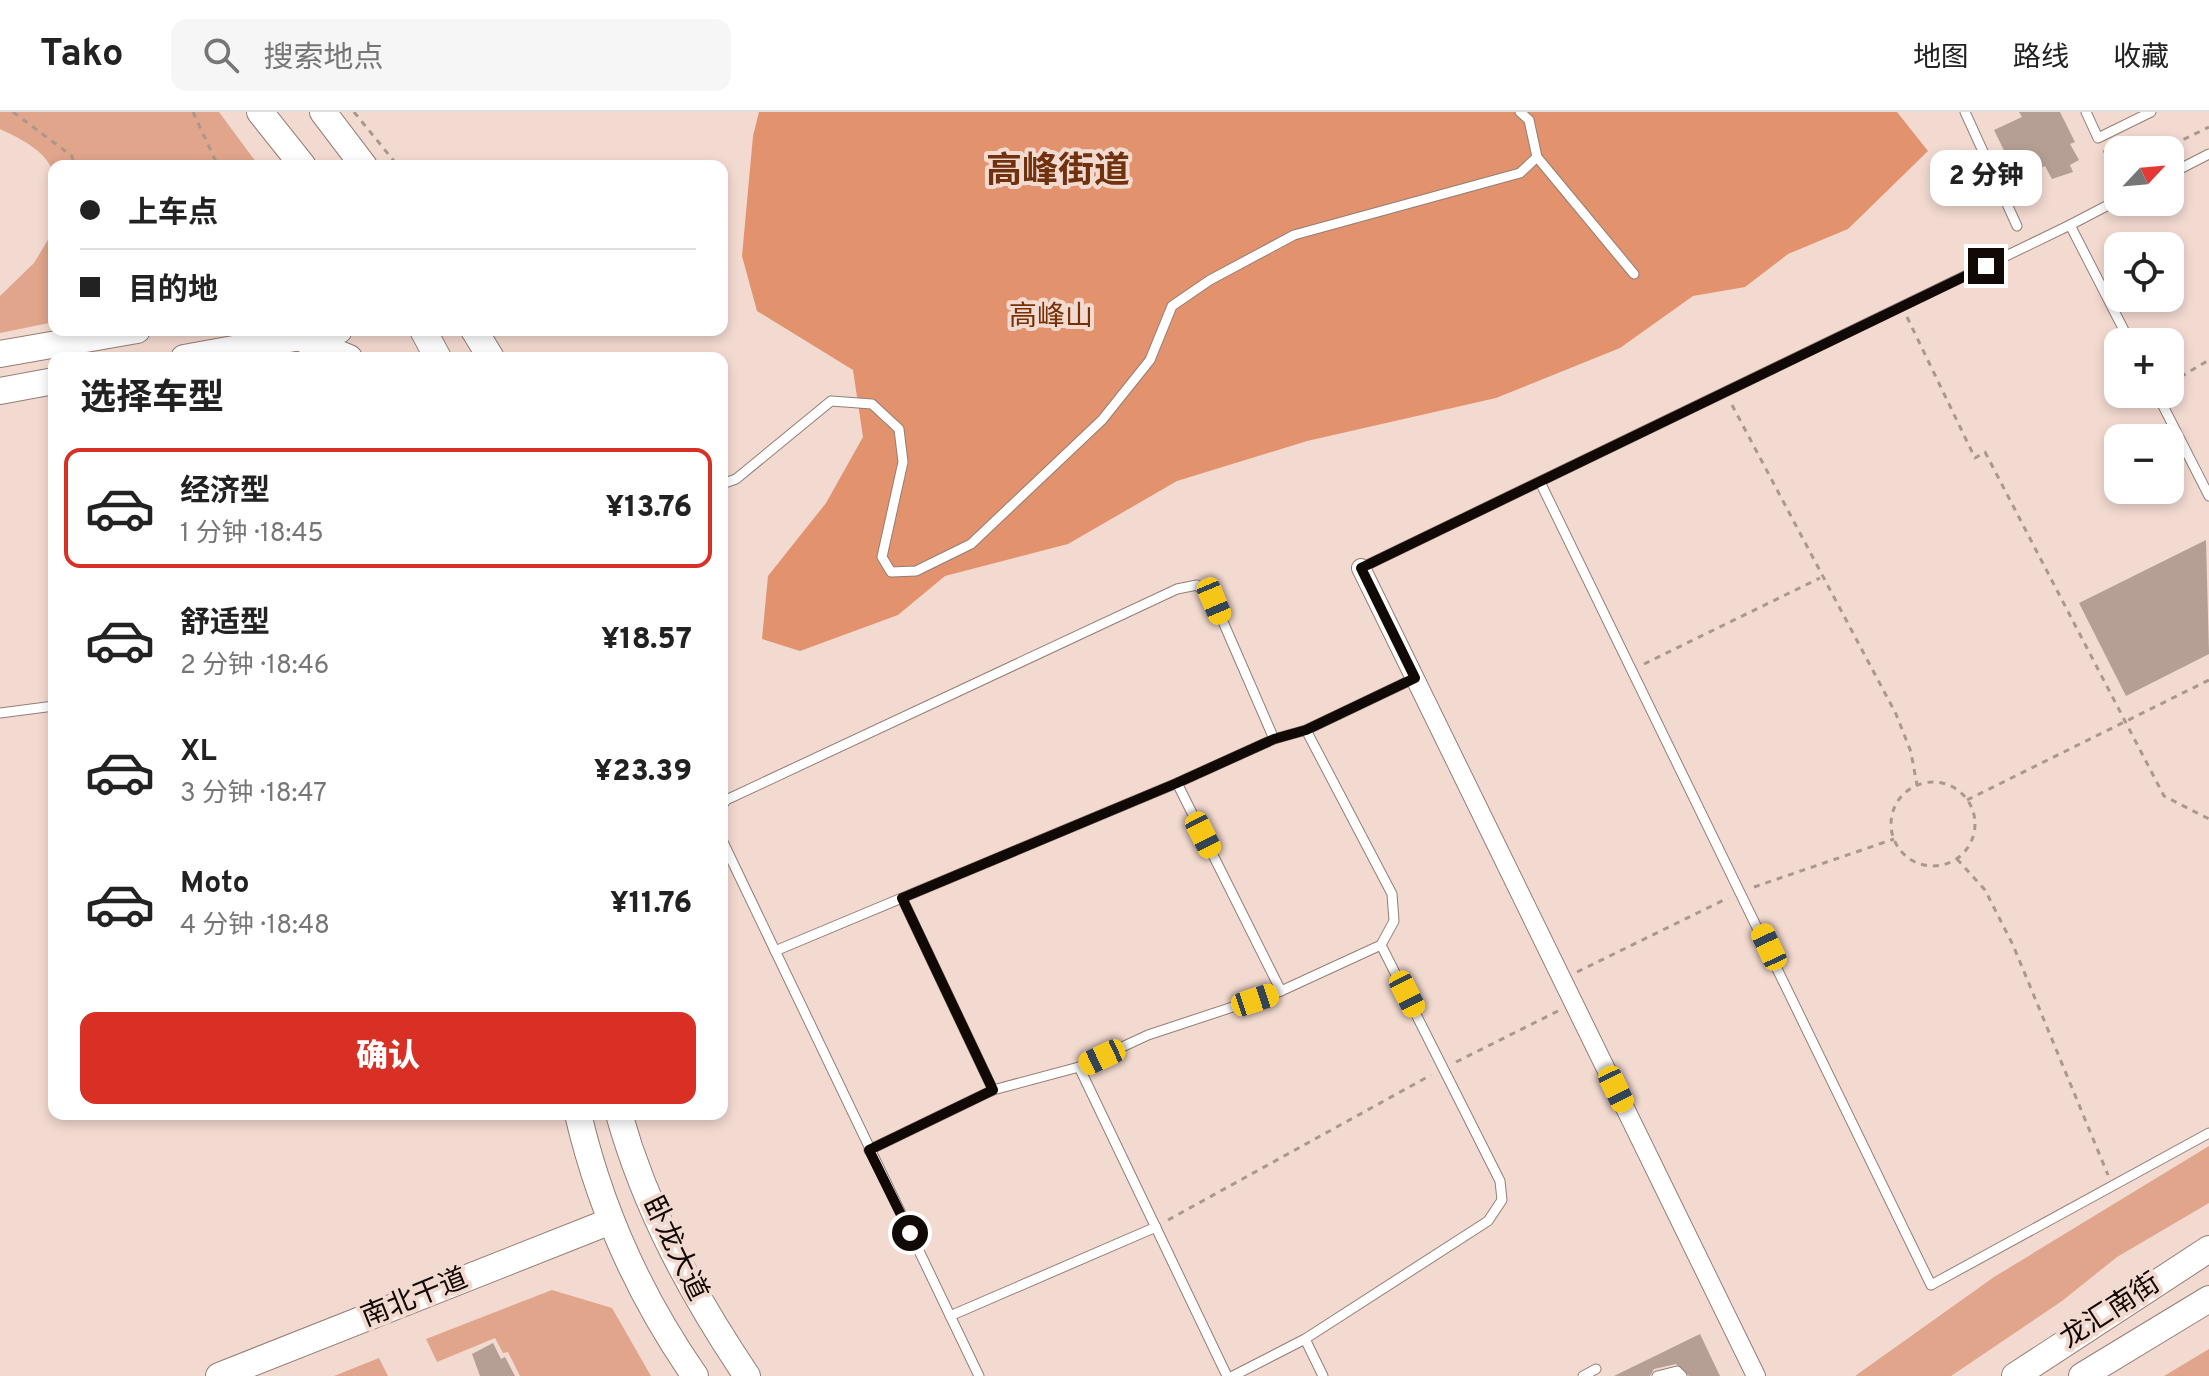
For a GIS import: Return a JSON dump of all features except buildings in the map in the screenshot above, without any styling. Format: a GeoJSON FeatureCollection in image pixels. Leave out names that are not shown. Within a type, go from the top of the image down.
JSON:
{"type":"FeatureCollection","features":[{"type":"Feature","properties":{"kind":"main road"},"geometry":{"type":"LineString","coordinates":[[260,112],[298,160]]}},
{"type":"Feature","properties":{"kind":"main road"},"geometry":{"type":"LineString","coordinates":[[323,112],[360,160]]}},
{"type":"Feature","properties":{"kind":"main road"},"geometry":{"type":"LineString","coordinates":[[0,354],[103,336]]}},
{"type":"Feature","properties":{"kind":"main road"},"geometry":{"type":"LineString","coordinates":[[217,352],[304,336]]}},
{"type":"Feature","properties":{"kind":"main road"},"geometry":{"type":"LineString","coordinates":[[298,337],[334,352]]}},
{"type":"Feature","properties":{"kind":"main road"},"geometry":{"type":"LineString","coordinates":[[0,391],[48,382]]}},
{"type":"Feature","properties":{"kind":"main road","name":"卧龙大道"},"geometry":{"type":"LineString","coordinates":[[579,1120],[591,1171],[611,1221],[631,1265],[695,1376]]}},
{"type":"Feature","properties":{"kind":"main road","name":"卧龙大道"},"geometry":{"type":"LineString","coordinates":[[621,1120],[630,1154],[664,1239],[708,1318],[747,1376]]}},
{"type":"Feature","properties":{"kind":"main road","name":"南北干道"},"geometry":{"type":"LineString","coordinates":[[219,1376],[611,1221]]}},
{"type":"Feature","properties":{"kind":"main road","name":"龙汇南街"},"geometry":{"type":"LineString","coordinates":[[2015,1376],[2209,1249]]}},
{"type":"Feature","properties":{"kind":"main road","name":"龙汇南街"},"geometry":{"type":"LineString","coordinates":[[2082,1376],[2209,1299]]}},
{"type":"Feature","properties":{"kind":"street"},"geometry":{"type":"LineString","coordinates":[[1361,568],[1756,1376]]}},
{"type":"Feature","properties":{"kind":"lane"},"geometry":{"type":"LineString","coordinates":[[1520,112],[1529,120],[1537,157],[1634,274]]}},
{"type":"Feature","properties":{"kind":"lane"},"geometry":{"type":"LineString","coordinates":[[1965,112],[2017,226]]}},
{"type":"Feature","properties":{"kind":"lane"},"geometry":{"type":"LineString","coordinates":[[2086,112],[2098,138],[2151,112]]}},
{"type":"Feature","properties":{"kind":"lane"},"geometry":{"type":"LineString","coordinates":[[2184,167],[2209,154]]}},
{"type":"Feature","properties":{"kind":"lane"},"geometry":{"type":"LineString","coordinates":[[728,482],[736,479],[831,401],[872,404],[899,429],[903,462],[882,557],[891,572],[916,571],[971,544],[1102,420],[1150,360],[1172,306],[1210,280],[1294,235],[1520,173],[1537,157]]}},
{"type":"Feature","properties":{"kind":"lane"},"geometry":{"type":"LineString","coordinates":[[1361,568],[1541,484],[2104,207]]}},
{"type":"Feature","properties":{"kind":"lane"},"geometry":{"type":"LineString","coordinates":[[2070,225],[2123,328]]}},
{"type":"Feature","properties":{"kind":"lane"},"geometry":{"type":"LineString","coordinates":[[2164,408],[2209,496]]}},
{"type":"Feature","properties":{"kind":"lane"},"geometry":{"type":"LineString","coordinates":[[1541,484],[1742,891],[1931,1285],[2209,1133]]}},
{"type":"Feature","properties":{"kind":"lane"},"geometry":{"type":"LineString","coordinates":[[728,799],[1163,596],[1197,585],[1214,601],[1274,739]]}},
{"type":"Feature","properties":{"kind":"lane"},"geometry":{"type":"LineString","coordinates":[[775,951],[1177,783],[1274,739],[1306,730],[1415,678]]}},
{"type":"Feature","properties":{"kind":"lane"},"geometry":{"type":"LineString","coordinates":[[0,713],[48,707]]}},
{"type":"Feature","properties":{"kind":"lane"},"geometry":{"type":"LineString","coordinates":[[869,1150],[993,1090],[1079,1067],[1148,1035],[1281,991],[1381,945],[1394,921],[1392,894],[1306,730]]}},
{"type":"Feature","properties":{"kind":"lane"},"geometry":{"type":"LineString","coordinates":[[1177,783],[1281,991]]}},
{"type":"Feature","properties":{"kind":"lane"},"geometry":{"type":"LineString","coordinates":[[728,853],[979,1376]]}},
{"type":"Feature","properties":{"kind":"lane"},"geometry":{"type":"LineString","coordinates":[[902,898],[993,1090]]}},
{"type":"Feature","properties":{"kind":"lane"},"geometry":{"type":"LineString","coordinates":[[1233,1376],[1305,1339],[1488,1221],[1502,1200],[1500,1181],[1381,945]]}},
{"type":"Feature","properties":{"kind":"lane"},"geometry":{"type":"LineString","coordinates":[[1079,1067],[1227,1376]]}},
{"type":"Feature","properties":{"kind":"lane"},"geometry":{"type":"LineString","coordinates":[[950,1316],[1156,1227]]}},
{"type":"Feature","properties":{"kind":"lane"},"geometry":{"type":"LineString","coordinates":[[1305,1339],[1323,1376]]}},
{"type":"Feature","properties":{"kind":"lane"},"geometry":{"type":"LineString","coordinates":[[1583,1376],[1596,1369]]}},
{"type":"Feature","properties":{"kind":"lane"},"geometry":{"type":"LineString","coordinates":[[1657,1376],[1677,1371],[1682,1376]]}},
{"type":"Feature","properties":{"kind":"path"},"geometry":{"type":"LineString","coordinates":[[13,112],[72,156],[73,160]]}},
{"type":"Feature","properties":{"kind":"path"},"geometry":{"type":"LineString","coordinates":[[193,112],[215,160]]}},
{"type":"Feature","properties":{"kind":"path"},"geometry":{"type":"LineString","coordinates":[[354,112],[393,160]]}},
{"type":"Feature","properties":{"kind":"path"},"geometry":{"type":"LineString","coordinates":[[2184,139],[2209,127]]}},
{"type":"Feature","properties":{"kind":"path"},"geometry":{"type":"LineString","coordinates":[[2098,138],[2104,150]]}},
{"type":"Feature","properties":{"kind":"path"},"geometry":{"type":"LineString","coordinates":[[1902,307],[1975,458],[1985,452],[2164,796],[2209,819]]}},
{"type":"Feature","properties":{"kind":"path"},"geometry":{"type":"LineString","coordinates":[[2184,375],[2209,360]]}},
{"type":"Feature","properties":{"kind":"path"},"geometry":{"type":"LineString","coordinates":[[1725,393],[1820,578],[1896,714],[1911,752],[1917,785]]}},
{"type":"Feature","properties":{"kind":"path"},"geometry":{"type":"LineString","coordinates":[[1632,670],[1820,578]]}},
{"type":"Feature","properties":{"kind":"path"},"geometry":{"type":"LineString","coordinates":[[1967,800],[2209,680]]}},
{"type":"Feature","properties":{"kind":"path"},"geometry":{"type":"LineString","coordinates":[[1945,784],[1967,800],[1973,812],[1972,838],[1957,859],[1932,866],[1918,864],[1907,857],[1894,839],[1891,818],[1895,804],[1917,785],[1945,784]]}},
{"type":"Feature","properties":{"kind":"path"},"geometry":{"type":"LineString","coordinates":[[1562,979],[1742,891],[1894,839]]}},
{"type":"Feature","properties":{"kind":"path"},"geometry":{"type":"LineString","coordinates":[[1957,859],[1985,890],[2013,945],[2113,1187]]}},
{"type":"Feature","properties":{"kind":"path"},"geometry":{"type":"LineString","coordinates":[[1156,1227],[1444,1068],[1574,1003]]}},
{"type":"Feature","properties":{"kind":"shaded area"},"geometry":{"type":"Polygon","coordinates":[[[0,112],[219,112],[255,160],[48,162],[24,141],[0,129],[0,112]]]}},
{"type":"Feature","properties":{"kind":"shaded area"},"geometry":{"type":"Polygon","coordinates":[[[48,240],[48,323],[0,333],[0,296],[34,263],[48,240]]]}},
{"type":"Feature","properties":{"kind":"shaded area"},"geometry":{"type":"Polygon","coordinates":[[[2209,1146],[2209,1203],[2117,1257],[2062,1301],[1951,1376],[1855,1376],[1994,1277],[2209,1146]]]}},
{"type":"Feature","properties":{"kind":"shaded area"},"geometry":{"type":"Polygon","coordinates":[[[552,1290],[612,1308],[651,1376],[520,1376],[508,1352],[503,1353],[495,1338],[437,1362],[426,1339],[552,1290]]]}},
{"type":"Feature","properties":{"kind":"shaded area"},"geometry":{"type":"Polygon","coordinates":[[[2209,1349],[2209,1376],[2164,1376],[2209,1349]]]}},
{"type":"Feature","properties":{"kind":"shaded area"},"geometry":{"type":"Polygon","coordinates":[[[379,1358],[388,1376],[334,1376],[379,1358]]]}},
{"type":"Feature","properties":{"kind":"green space","name":"高峰山"},"geometry":{"type":"Polygon","coordinates":[[[759,112],[1897,112],[1928,151],[1848,229],[1788,254],[1745,287],[1693,296],[1620,348],[1496,398],[1307,441],[1177,481],[1068,544],[945,576],[898,615],[800,651],[762,639],[768,576],[826,503],[863,437],[853,370],[757,311],[742,256],[753,136],[759,112]]]}},
{"type":"Feature","properties":{"kind":"district","name":"高峰街道"},"geometry":{"type":"Point","coordinates":[1058,173]}},
{"type":"Feature","properties":{"kind":"route"},"geometry":{"type":"LineString","coordinates":[[910,1233],[869,1150],[993,1090],[902,898],[1274,739],[1306,730],[1415,678],[1361,568],[1541,484],[1986,266]]}}]}
